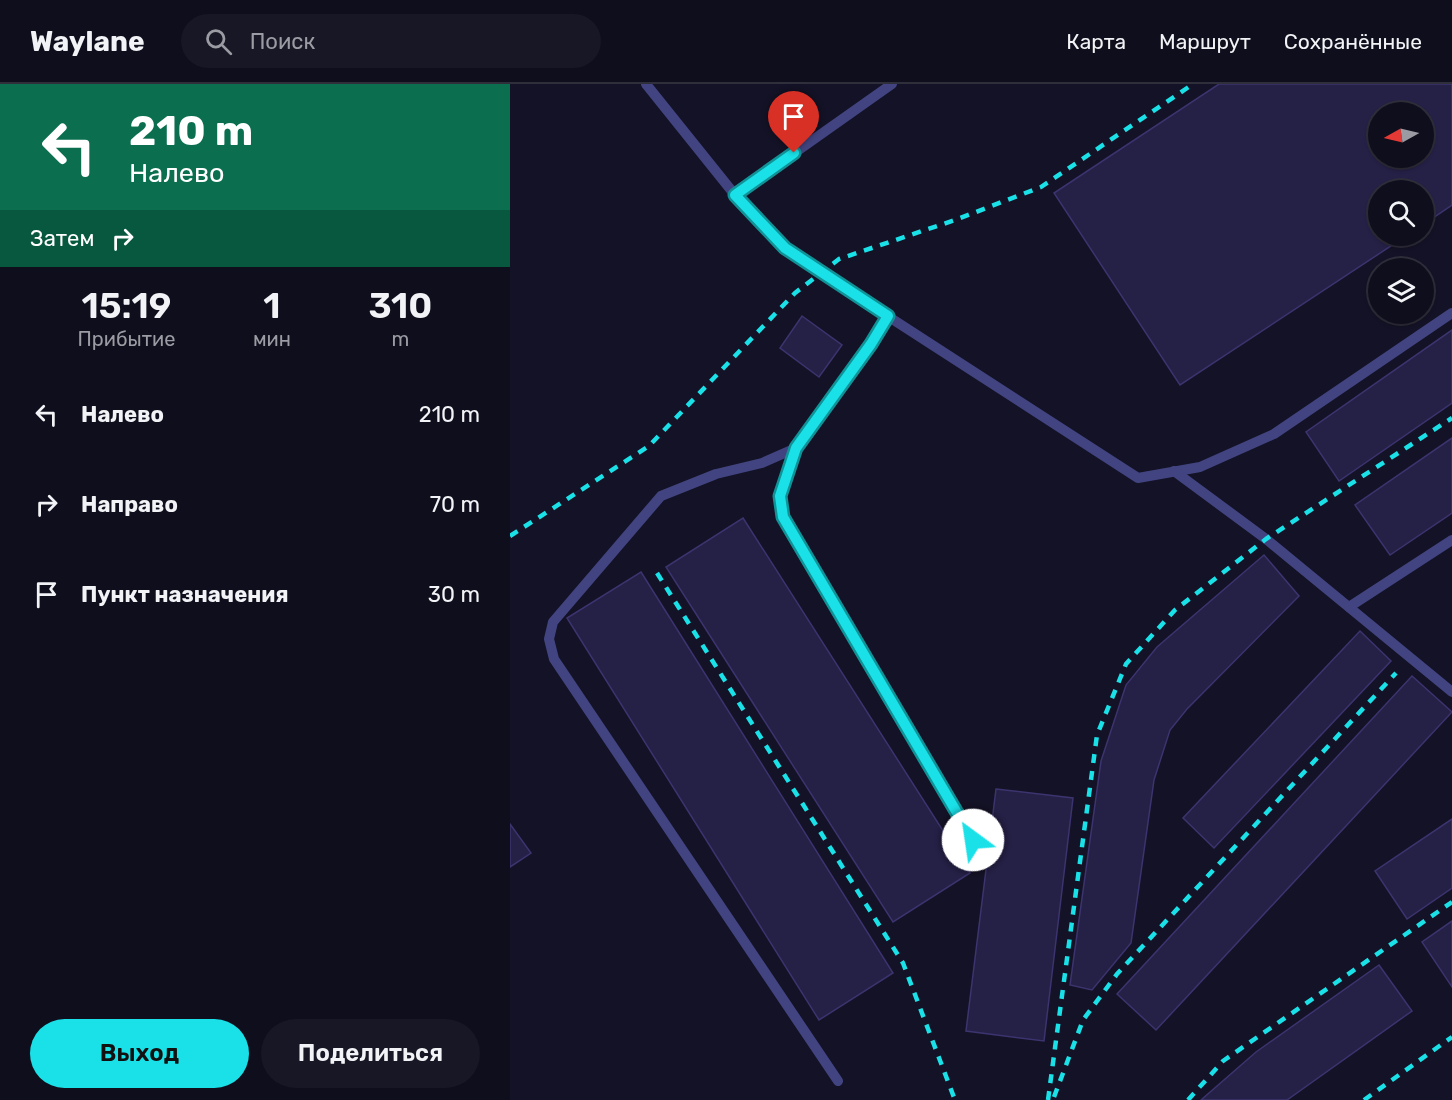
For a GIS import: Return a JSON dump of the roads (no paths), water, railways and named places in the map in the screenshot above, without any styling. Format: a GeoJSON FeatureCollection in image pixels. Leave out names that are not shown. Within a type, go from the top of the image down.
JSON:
{"type":"FeatureCollection","features":[{"type":"Feature","properties":{"kind":"lane"},"geometry":{"type":"LineString","coordinates":[[646,84],[735,195],[785,248],[1138,478],[1200,467],[1274,434],[1452,313]]}},
{"type":"Feature","properties":{"kind":"lane"},"geometry":{"type":"LineString","coordinates":[[735,195],[892,84]]}},
{"type":"Feature","properties":{"kind":"lane"},"geometry":{"type":"LineString","coordinates":[[888,316],[871,344],[796,448],[780,496],[783,517],[973,840]]}},
{"type":"Feature","properties":{"kind":"lane"},"geometry":{"type":"LineString","coordinates":[[796,448],[762,463],[716,474],[661,496],[553,622],[549,639],[554,659],[838,1081]]}},
{"type":"Feature","properties":{"kind":"lane"},"geometry":{"type":"LineString","coordinates":[[1174,471],[1266,539],[1452,692]]}},
{"type":"Feature","properties":{"kind":"lane"},"geometry":{"type":"LineString","coordinates":[[1348,607],[1452,540]]}},
{"type":"Feature","properties":{"kind":"railway"},"geometry":{"type":"LineString","coordinates":[[510,536],[649,446],[795,293],[839,259],[955,220],[1041,187],[1193,84]]}},
{"type":"Feature","properties":{"kind":"railway"},"geometry":{"type":"LineString","coordinates":[[1048,1100],[1097,735],[1126,664],[1175,610],[1266,539],[1452,418]]}},
{"type":"Feature","properties":{"kind":"railway"},"geometry":{"type":"LineString","coordinates":[[657,573],[903,963],[955,1100]]}},
{"type":"Feature","properties":{"kind":"railway"},"geometry":{"type":"LineString","coordinates":[[1054,1097],[1083,1020],[1117,974],[1396,673]]}},
{"type":"Feature","properties":{"kind":"railway"},"geometry":{"type":"LineString","coordinates":[[1188,1100],[1223,1061],[1452,902]]}},
{"type":"Feature","properties":{"kind":"railway"},"geometry":{"type":"LineString","coordinates":[[1364,1100],[1452,1037]]}}]}
